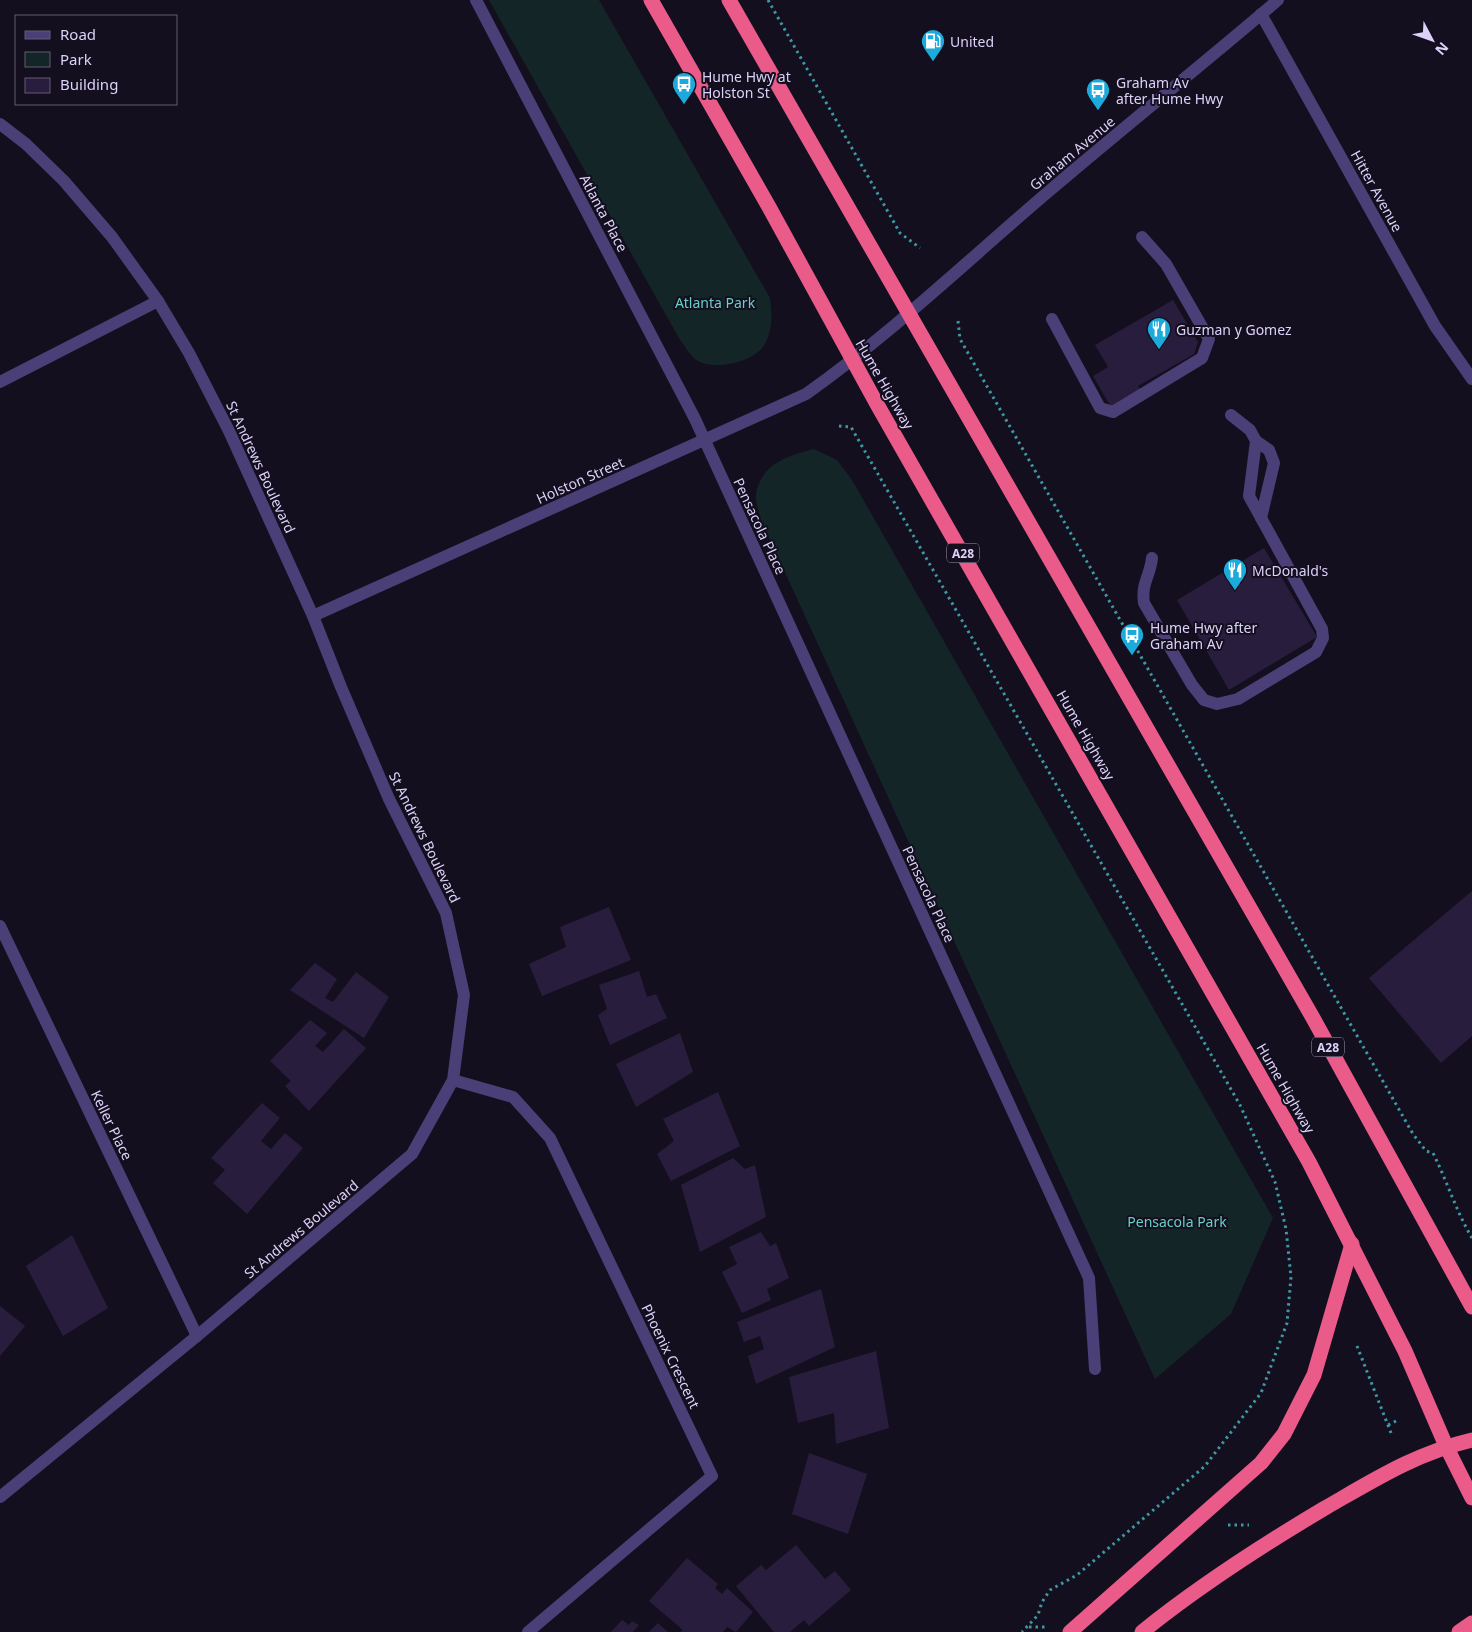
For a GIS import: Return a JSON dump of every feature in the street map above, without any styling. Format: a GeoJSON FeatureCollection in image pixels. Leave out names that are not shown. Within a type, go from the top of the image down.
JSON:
{"type":"FeatureCollection","features":[{"type":"Feature","properties":{"kind":"highway","name":"Hume Highway"},"geometry":{"type":"LineString","coordinates":[[651,0],[769,207],[852,360],[1300,1145],[1405,1351],[1446,1446],[1472,1498]]}},
{"type":"Feature","properties":{"kind":"highway","name":"A28"},"geometry":{"type":"LineString","coordinates":[[729,0],[1313,1018],[1472,1307]]}},
{"type":"Feature","properties":{"kind":"highway"},"geometry":{"type":"LineString","coordinates":[[1070,1632],[1261,1463],[1284,1434],[1314,1375],[1352,1244]]}},
{"type":"Feature","properties":{"kind":"highway"},"geometry":{"type":"LineString","coordinates":[[1142,1632],[1183,1599],[1298,1524],[1405,1462],[1446,1446],[1472,1440]]}},
{"type":"Feature","properties":{"kind":"highway"},"geometry":{"type":"LineString","coordinates":[[1459,1632],[1472,1623]]}},
{"type":"Feature","properties":{"kind":"street","name":"Atlanta Place"},"geometry":{"type":"LineString","coordinates":[[476,0],[704,441]]}},
{"type":"Feature","properties":{"kind":"street","name":"Graham Avenue"},"geometry":{"type":"LineString","coordinates":[[852,360],[1278,0]]}},
{"type":"Feature","properties":{"kind":"street","name":"Hitter Avenue"},"geometry":{"type":"LineString","coordinates":[[1261,14],[1435,326],[1471,376]]}},
{"type":"Feature","properties":{"kind":"street","name":"St Andrews Boulevard"},"geometry":{"type":"LineString","coordinates":[[0,124],[26,144],[64,181],[112,237],[158,301],[189,353],[229,431],[313,616],[385,790],[446,913],[464,995],[453,1080],[412,1154],[197,1336],[0,1498]]}},
{"type":"Feature","properties":{"kind":"street"},"geometry":{"type":"LineString","coordinates":[[1052,320],[1100,408],[1113,412],[1202,358],[1209,339],[1166,264],[1142,237]]}},
{"type":"Feature","properties":{"kind":"street"},"geometry":{"type":"LineString","coordinates":[[0,382],[158,301]]}},
{"type":"Feature","properties":{"kind":"street","name":"Holston Street"},"geometry":{"type":"LineString","coordinates":[[313,616],[806,394],[852,360]]}},
{"type":"Feature","properties":{"kind":"street"},"geometry":{"type":"LineString","coordinates":[[1231,415],[1250,430],[1256,440],[1270,450],[1274,463],[1261,518]]}},
{"type":"Feature","properties":{"kind":"street"},"geometry":{"type":"LineString","coordinates":[[1152,558],[1151,570],[1142,589],[1144,603],[1192,685],[1204,700],[1217,704],[1238,699],[1316,652],[1323,638],[1322,628],[1249,496],[1256,440]]}},
{"type":"Feature","properties":{"kind":"street","name":"Pensacola Place"},"geometry":{"type":"LineString","coordinates":[[704,441],[1089,1278],[1095,1369]]}},
{"type":"Feature","properties":{"kind":"street","name":"Keller Place"},"geometry":{"type":"LineString","coordinates":[[0,926],[197,1336]]}},
{"type":"Feature","properties":{"kind":"street","name":"Phoenix Crescent"},"geometry":{"type":"LineString","coordinates":[[453,1080],[513,1097],[550,1138],[712,1476],[528,1632]]}},
{"type":"Feature","properties":{"kind":"path"},"geometry":{"type":"LineString","coordinates":[[768,0],[900,233],[920,248]]}},
{"type":"Feature","properties":{"kind":"path"},"geometry":{"type":"LineString","coordinates":[[958,321],[960,339],[1413,1134],[1426,1150],[1433,1153],[1455,1200],[1460,1218],[1472,1238]]}},
{"type":"Feature","properties":{"kind":"path"},"geometry":{"type":"LineString","coordinates":[[838,426],[851,427],[1240,1104],[1275,1182],[1286,1229],[1291,1277],[1287,1322],[1261,1393],[1205,1466],[1077,1575],[1050,1590],[1042,1602],[1038,1615],[1022,1632]]}},
{"type":"Feature","properties":{"kind":"path"},"geometry":{"type":"LineString","coordinates":[[1357,1346],[1391,1433]]}},
{"type":"Feature","properties":{"kind":"path"},"geometry":{"type":"LineString","coordinates":[[1388,1425],[1398,1420]]}},
{"type":"Feature","properties":{"kind":"path"},"geometry":{"type":"LineString","coordinates":[[1190,1526],[1259,1525]]}},
{"type":"Feature","properties":{"kind":"green space","name":"Atlanta Park"},"geometry":{"type":"Polygon","coordinates":[[[489,0],[599,0],[770,298],[771,327],[768,338],[760,351],[742,361],[722,365],[702,363],[689,352],[680,340],[489,0]]]}},
{"type":"Feature","properties":{"kind":"green space","name":"Pensacola Park"},"geometry":{"type":"Polygon","coordinates":[[[814,449],[837,460],[852,480],[1273,1218],[1231,1314],[1155,1379],[760,518],[756,494],[759,483],[764,475],[777,462],[814,449]]]}},
{"type":"Feature","properties":{"kind":"building"},"geometry":{"type":"Polygon","coordinates":[[[1173,300],[1198,342],[1194,354],[1138,386],[1140,389],[1111,407],[1093,376],[1108,367],[1095,345],[1173,300]]]}},
{"type":"Feature","properties":{"kind":"building"},"geometry":{"type":"Polygon","coordinates":[[[1264,548],[1317,637],[1229,690],[1177,600],[1264,548]]]}},
{"type":"Feature","properties":{"kind":"building"},"geometry":{"type":"Polygon","coordinates":[[[1472,891],[1472,1036],[1441,1063],[1369,978],[1472,891]]]}},
{"type":"Feature","properties":{"kind":"building"},"geometry":{"type":"Polygon","coordinates":[[[609,907],[631,960],[542,996],[529,964],[566,947],[560,927],[609,907]]]}},
{"type":"Feature","properties":{"kind":"building"},"geometry":{"type":"Polygon","coordinates":[[[315,963],[337,979],[325,998],[333,1002],[356,972],[389,997],[364,1038],[290,990],[315,963]]]}},
{"type":"Feature","properties":{"kind":"building"},"geometry":{"type":"Polygon","coordinates":[[[639,971],[647,997],[656,994],[667,1018],[610,1045],[598,1015],[607,1009],[599,985],[639,971]]]}},
{"type":"Feature","properties":{"kind":"building"},"geometry":{"type":"Polygon","coordinates":[[[310,1020],[327,1033],[315,1046],[323,1052],[344,1029],[366,1048],[309,1111],[285,1086],[291,1081],[270,1061],[310,1020]]]}},
{"type":"Feature","properties":{"kind":"building"},"geometry":{"type":"Polygon","coordinates":[[[680,1033],[693,1072],[636,1107],[616,1064],[680,1033]]]}},
{"type":"Feature","properties":{"kind":"building"},"geometry":{"type":"Polygon","coordinates":[[[718,1092],[740,1146],[671,1181],[657,1154],[674,1141],[663,1119],[718,1092]]]}},
{"type":"Feature","properties":{"kind":"building"},"geometry":{"type":"Polygon","coordinates":[[[262,1103],[280,1118],[261,1141],[271,1149],[285,1133],[303,1148],[247,1214],[213,1183],[225,1170],[211,1158],[262,1103]]]}},
{"type":"Feature","properties":{"kind":"building"},"geometry":{"type":"Polygon","coordinates":[[[733,1158],[745,1169],[755,1165],[766,1217],[700,1252],[681,1185],[733,1158]]]}},
{"type":"Feature","properties":{"kind":"building"},"geometry":{"type":"Polygon","coordinates":[[[761,1232],[770,1246],[776,1243],[789,1278],[767,1289],[771,1300],[742,1313],[722,1272],[737,1264],[729,1247],[761,1232]]]}},
{"type":"Feature","properties":{"kind":"building"},"geometry":{"type":"Polygon","coordinates":[[[72,1235],[108,1308],[63,1336],[26,1266],[72,1235]]]}},
{"type":"Feature","properties":{"kind":"building"},"geometry":{"type":"Polygon","coordinates":[[[821,1289],[835,1347],[756,1384],[748,1356],[764,1349],[760,1336],[744,1342],[737,1322],[821,1289]]]}},
{"type":"Feature","properties":{"kind":"building"},"geometry":{"type":"Polygon","coordinates":[[[0,1306],[25,1326],[0,1356],[0,1306]]]}},
{"type":"Feature","properties":{"kind":"building"},"geometry":{"type":"Polygon","coordinates":[[[876,1351],[889,1428],[836,1444],[834,1413],[798,1423],[789,1377],[876,1351]]]}},
{"type":"Feature","properties":{"kind":"building"},"geometry":{"type":"Polygon","coordinates":[[[809,1453],[867,1474],[848,1534],[792,1514],[809,1453]]]}},
{"type":"Feature","properties":{"kind":"building"},"geometry":{"type":"Polygon","coordinates":[[[796,1545],[825,1579],[835,1571],[851,1590],[809,1626],[804,1620],[790,1632],[774,1632],[736,1586],[761,1565],[766,1570],[796,1545]]]}},
{"type":"Feature","properties":{"kind":"building"},"geometry":{"type":"Polygon","coordinates":[[[687,1558],[718,1584],[715,1588],[722,1594],[727,1588],[753,1612],[736,1632],[727,1627],[723,1632],[680,1632],[683,1630],[649,1601],[687,1558]]]}},
{"type":"Feature","properties":{"kind":"building"},"geometry":{"type":"Polygon","coordinates":[[[622,1620],[629,1625],[632,1621],[639,1625],[633,1632],[611,1632],[622,1620]]]}},
{"type":"Feature","properties":{"kind":"building"},"geometry":{"type":"Polygon","coordinates":[[[658,1623],[668,1632],[649,1632],[658,1623]]]}},
{"type":"Feature","properties":{"kind":"place","name":"United"},"geometry":{"type":"Point","coordinates":[933,62]}},
{"type":"Feature","properties":{"kind":"place","name":"Hume Hwy at Holston St"},"geometry":{"type":"Point","coordinates":[684,105]}},
{"type":"Feature","properties":{"kind":"place","name":"Graham Av after Hume Hwy"},"geometry":{"type":"Point","coordinates":[1098,111]}},
{"type":"Feature","properties":{"kind":"place","name":"Guzman y Gomez"},"geometry":{"type":"Point","coordinates":[1159,350]}},
{"type":"Feature","properties":{"kind":"place","name":"McDonald's"},"geometry":{"type":"Point","coordinates":[1235,591]}},
{"type":"Feature","properties":{"kind":"place","name":"Hume Hwy after Graham Av"},"geometry":{"type":"Point","coordinates":[1132,656]}}]}
